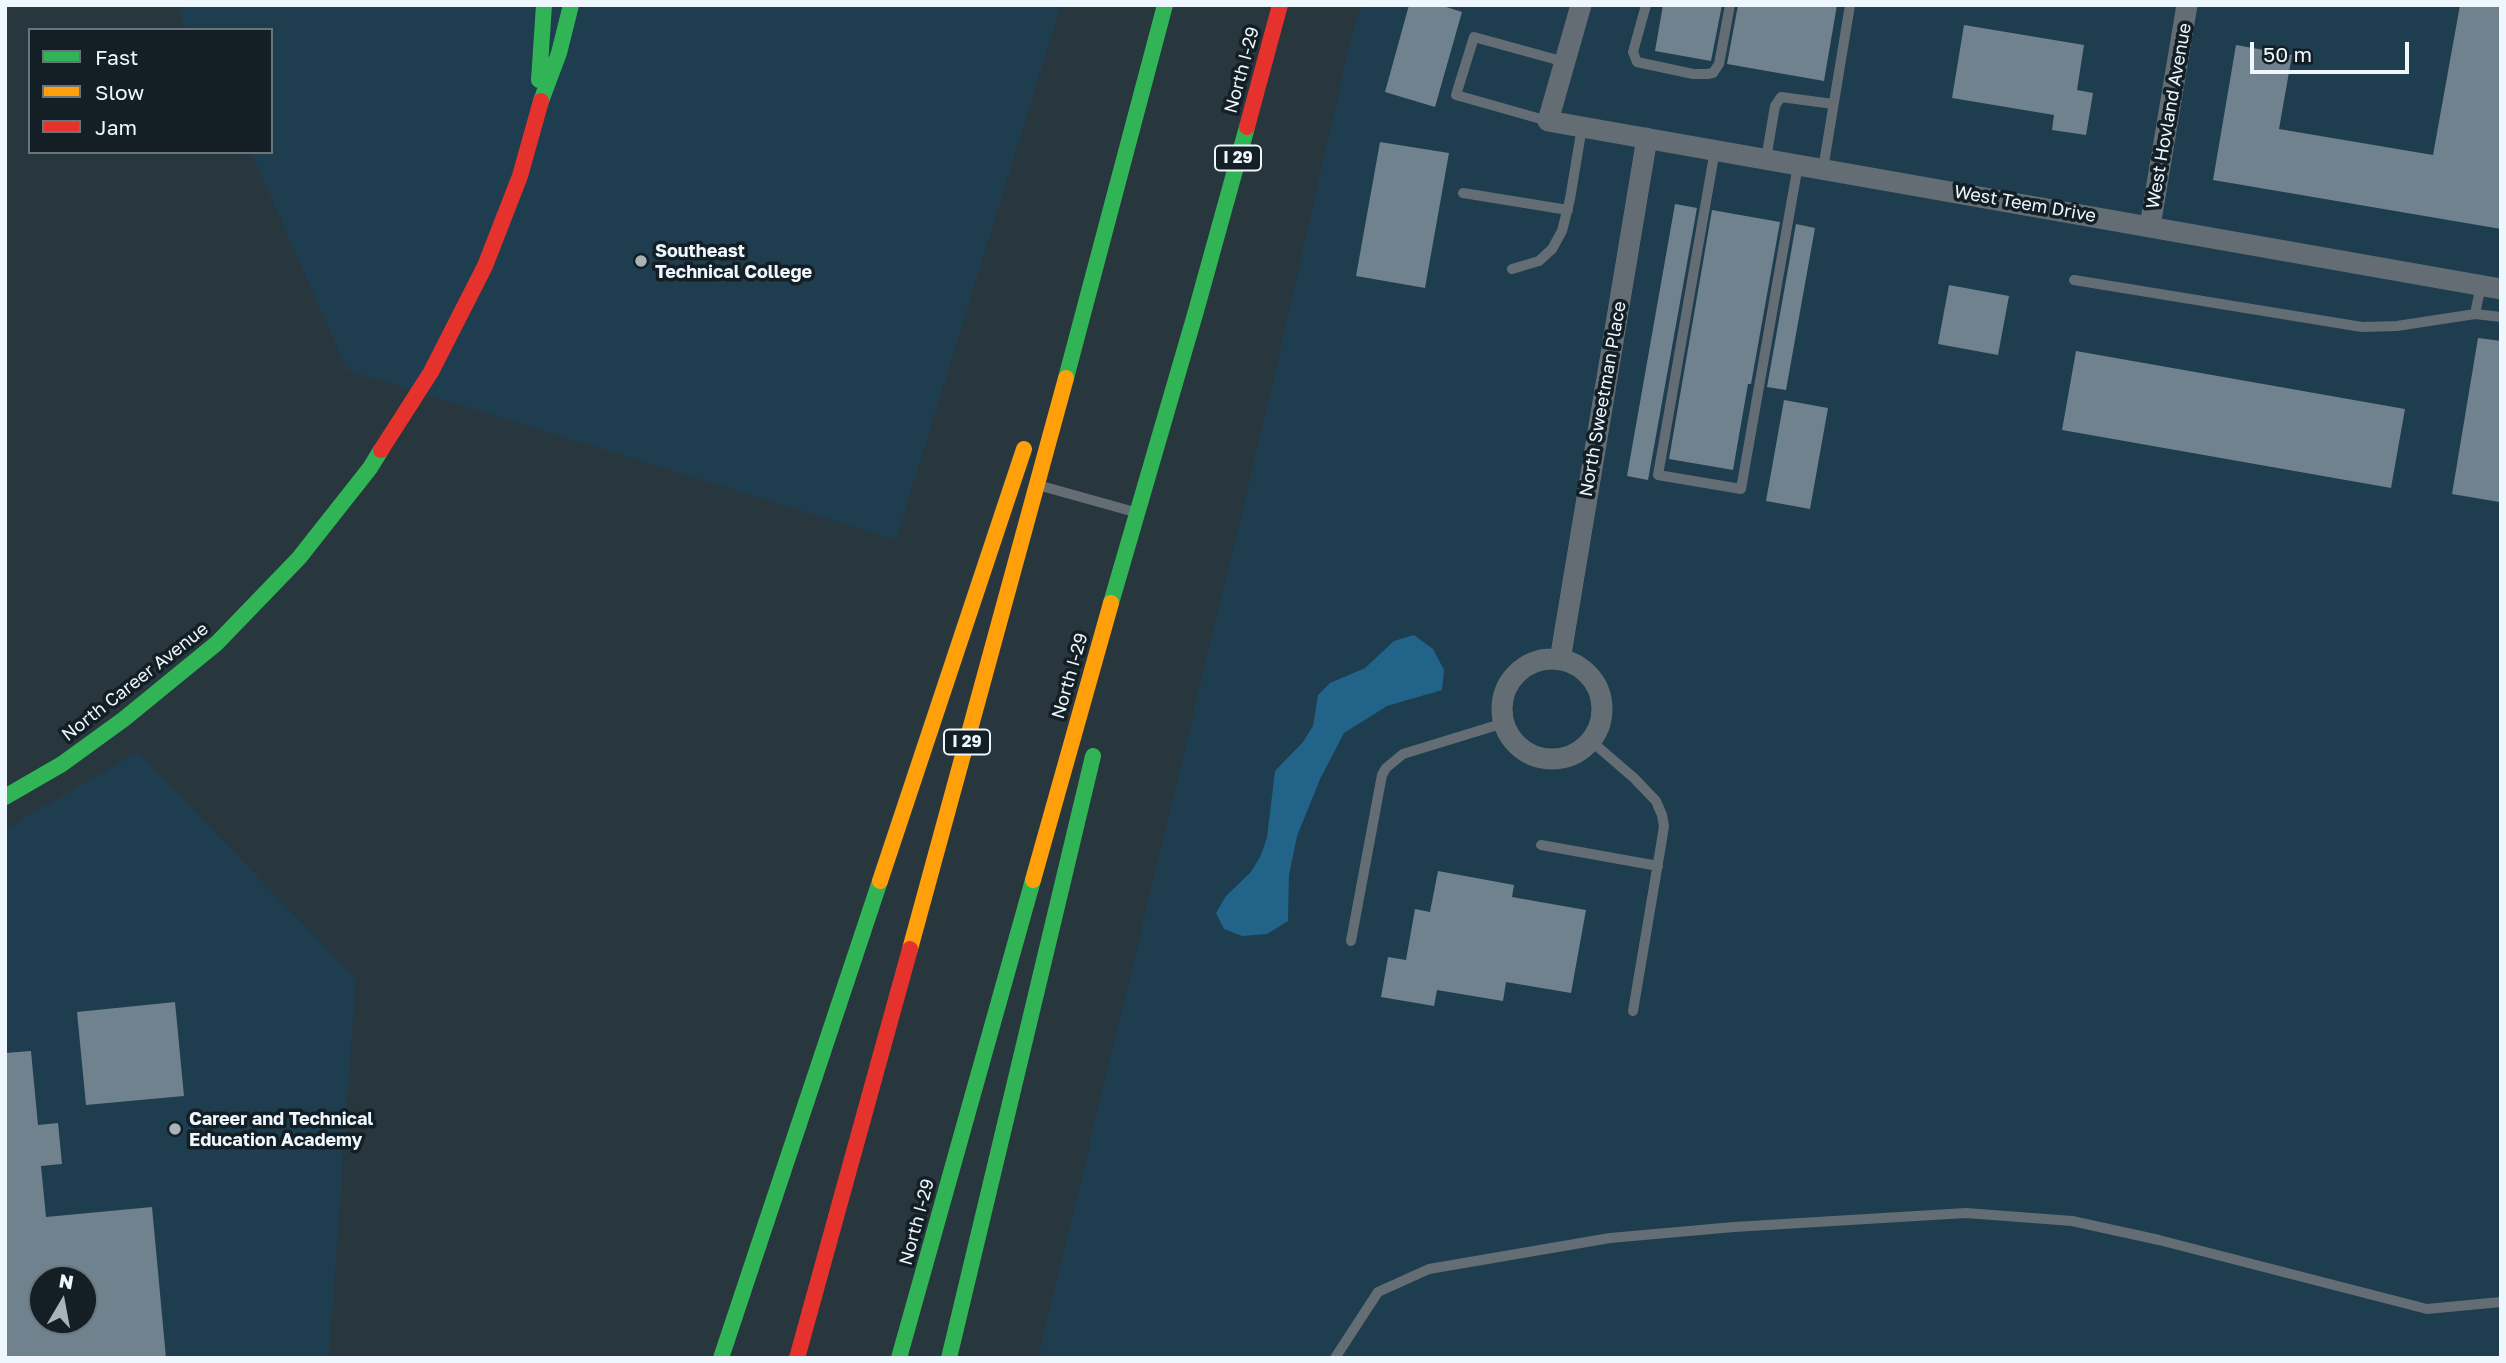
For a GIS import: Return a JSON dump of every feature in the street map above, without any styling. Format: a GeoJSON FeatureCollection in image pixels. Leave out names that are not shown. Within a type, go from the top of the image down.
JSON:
{"type":"FeatureCollection","features":[{"type":"Feature","properties":{"kind":"main road","name":"North Career Avenue"},"geometry":{"type":"LineString","coordinates":[[538,108],[544,5]]}},
{"type":"Feature","properties":{"kind":"main road","name":"North Career Avenue"},"geometry":{"type":"LineString","coordinates":[[5,797],[62,764],[124,719],[217,643],[291,566],[336,512],[402,421],[459,320],[508,211],[538,108],[559,53],[571,5]]}},
{"type":"Feature","properties":{"kind":"main road","name":"I 29"},"geometry":{"type":"LineString","coordinates":[[797,1358],[1039,485],[1132,124],[1166,5]]}},
{"type":"Feature","properties":{"kind":"main road","name":"North I-29"},"geometry":{"type":"LineString","coordinates":[[899,1358],[1280,5]]}},
{"type":"Feature","properties":{"kind":"main road"},"geometry":{"type":"LineString","coordinates":[[1057,350],[1132,124]]}},
{"type":"Feature","properties":{"kind":"main road"},"geometry":{"type":"LineString","coordinates":[[1138,570],[1196,311]]}},
{"type":"Feature","properties":{"kind":"main road"},"geometry":{"type":"LineString","coordinates":[[721,1358],[1030,430]]}},
{"type":"Feature","properties":{"kind":"main road"},"geometry":{"type":"LineString","coordinates":[[949,1358],[1096,745]]}},
{"type":"Feature","properties":{"kind":"street"},"geometry":{"type":"LineString","coordinates":[[1548,121],[1581,5]]}},
{"type":"Feature","properties":{"kind":"street","name":"West Hovland Avenue"},"geometry":{"type":"LineString","coordinates":[[2150,226],[2187,5]]}},
{"type":"Feature","properties":{"kind":"street","name":"West Teem Drive"},"geometry":{"type":"LineString","coordinates":[[1548,121],[2491,287]]}},
{"type":"Feature","properties":{"kind":"street","name":"North Sweetman Place"},"geometry":{"type":"LineString","coordinates":[[1560,660],[1647,138]]}},
{"type":"Feature","properties":{"kind":"street"},"geometry":{"type":"LineString","coordinates":[[1543,660],[1560,660],[1575,665],[1588,674],[1598,688],[1602,720],[1585,748],[1571,756],[1555,760],[1538,757],[1523,750],[1511,738],[1504,723],[1502,707],[1506,691],[1514,677],[1527,666],[1543,660]]}},
{"type":"Feature","properties":{"kind":"lane"},"geometry":{"type":"LineString","coordinates":[[1646,5],[1633,52],[1637,62],[1693,74],[1713,73],[1719,64],[1730,5]]}},
{"type":"Feature","properties":{"kind":"lane"},"geometry":{"type":"LineString","coordinates":[[1823,169],[1850,5]]}},
{"type":"Feature","properties":{"kind":"lane"},"geometry":{"type":"LineString","coordinates":[[1548,121],[1456,95],[1474,37],[1565,62]]}},
{"type":"Feature","properties":{"kind":"lane"},"geometry":{"type":"LineString","coordinates":[[1766,159],[1775,106],[1781,97],[1833,104]]}},
{"type":"Feature","properties":{"kind":"lane"},"geometry":{"type":"LineString","coordinates":[[1512,269],[1539,261],[1552,249],[1562,230],[1582,127]]}},
{"type":"Feature","properties":{"kind":"lane"},"geometry":{"type":"LineString","coordinates":[[1715,150],[1658,475],[1741,489],[1798,165]]}},
{"type":"Feature","properties":{"kind":"lane"},"geometry":{"type":"LineString","coordinates":[[1463,193],[1567,209]]}},
{"type":"Feature","properties":{"kind":"lane"},"geometry":{"type":"LineString","coordinates":[[2074,280],[2362,327],[2397,326],[2475,314],[2501,317]]}},
{"type":"Feature","properties":{"kind":"lane"},"geometry":{"type":"LineString","coordinates":[[2475,314],[2491,287]]}},
{"type":"Feature","properties":{"kind":"lane"},"geometry":{"type":"LineString","coordinates":[[1039,485],[1137,513]]}},
{"type":"Feature","properties":{"kind":"lane"},"geometry":{"type":"LineString","coordinates":[[1351,941],[1382,775],[1386,768],[1403,754],[1504,723]]}},
{"type":"Feature","properties":{"kind":"lane"},"geometry":{"type":"LineString","coordinates":[[1591,741],[1656,801],[1664,826],[1633,1011]]}},
{"type":"Feature","properties":{"kind":"lane"},"geometry":{"type":"LineString","coordinates":[[1541,845],[1658,866]]}},
{"type":"Feature","properties":{"kind":"lane"},"geometry":{"type":"LineString","coordinates":[[1335,1358],[1378,1292],[1429,1269],[1609,1238],[1734,1227],[1966,1213],[2072,1221],[2134,1234],[2427,1309],[2501,1302]]}},
{"type":"Feature","properties":{"kind":"shaded area","name":"Southeast Technical College"},"geometry":{"type":"Polygon","coordinates":[[[176,5],[1061,5],[896,540],[347,370],[252,154],[273,154],[273,28],[185,28],[176,5]]]}},
{"type":"Feature","properties":{"kind":"shaded area"},"geometry":{"type":"Polygon","coordinates":[[[1361,5],[2501,5],[2501,1358],[1038,1358],[1266,412],[1351,38],[1361,5]]]}},
{"type":"Feature","properties":{"kind":"shaded area","name":"Career and Technical Education Academy"},"geometry":{"type":"Polygon","coordinates":[[[138,752],[356,979],[329,1358],[5,1358],[5,829],[138,752]]]}},
{"type":"Feature","properties":{"kind":"water"},"geometry":{"type":"Polygon","coordinates":[[[1414,635],[1433,649],[1444,670],[1442,690],[1387,706],[1344,733],[1320,779],[1297,836],[1289,875],[1288,921],[1267,934],[1242,936],[1224,929],[1216,913],[1226,896],[1251,872],[1260,857],[1267,838],[1275,771],[1303,742],[1313,726],[1318,695],[1330,683],[1365,668],[1394,641],[1414,635]]]}},
{"type":"Feature","properties":{"kind":"building"},"geometry":{"type":"Polygon","coordinates":[[[1409,5],[1440,5],[1462,12],[1435,107],[1385,92],[1409,5]]]}},
{"type":"Feature","properties":{"kind":"building"},"geometry":{"type":"Polygon","coordinates":[[[1663,5],[1722,5],[1711,61],[1655,51],[1663,5]]]}},
{"type":"Feature","properties":{"kind":"building"},"geometry":{"type":"Polygon","coordinates":[[[1738,5],[1837,5],[1824,81],[1727,64],[1738,5]]]}},
{"type":"Feature","properties":{"kind":"building"},"geometry":{"type":"Polygon","coordinates":[[[2460,5],[2501,5],[2501,229],[2213,180],[2236,45],[2292,55],[2279,129],[2433,155],[2460,5]]]}},
{"type":"Feature","properties":{"kind":"building"},"geometry":{"type":"Polygon","coordinates":[[[1964,25],[2084,45],[2077,90],[2093,93],[2086,135],[2052,130],[2054,115],[1952,98],[1964,25]]]}},
{"type":"Feature","properties":{"kind":"building"},"geometry":{"type":"Polygon","coordinates":[[[1380,142],[1449,153],[1425,288],[1356,276],[1380,142]]]}},
{"type":"Feature","properties":{"kind":"building"},"geometry":{"type":"Polygon","coordinates":[[[1675,204],[1697,208],[1648,480],[1627,476],[1675,204]]]}},
{"type":"Feature","properties":{"kind":"building"},"geometry":{"type":"Polygon","coordinates":[[[1712,210],[1780,222],[1733,470],[1669,459],[1712,210]]]}},
{"type":"Feature","properties":{"kind":"building"},"geometry":{"type":"Polygon","coordinates":[[[1796,224],[1815,228],[1786,390],[1767,387],[1796,224]]]}},
{"type":"Feature","properties":{"kind":"building"},"geometry":{"type":"Polygon","coordinates":[[[1949,285],[2009,296],[1998,355],[1938,344],[1949,285]]]}},
{"type":"Feature","properties":{"kind":"building"},"geometry":{"type":"Polygon","coordinates":[[[2478,338],[2501,341],[2499,502],[2452,494],[2478,338]]]}},
{"type":"Feature","properties":{"kind":"building"},"geometry":{"type":"Polygon","coordinates":[[[2076,351],[2405,409],[2391,488],[2062,430],[2076,351]]]}},
{"type":"Feature","properties":{"kind":"building"},"geometry":{"type":"Polygon","coordinates":[[[1784,400],[1828,408],[1810,509],[1766,501],[1784,400]]]}},
{"type":"Feature","properties":{"kind":"building"},"geometry":{"type":"Polygon","coordinates":[[[1438,871],[1514,885],[1512,897],[1586,910],[1571,993],[1506,982],[1503,1001],[1437,990],[1434,1006],[1381,997],[1388,957],[1406,960],[1415,909],[1430,912],[1438,871]]]}},
{"type":"Feature","properties":{"kind":"building"},"geometry":{"type":"Polygon","coordinates":[[[175,1002],[184,1096],[86,1105],[77,1012],[175,1002]]]}},
{"type":"Feature","properties":{"kind":"building"},"geometry":{"type":"Polygon","coordinates":[[[31,1051],[38,1125],[58,1123],[62,1164],[41,1166],[46,1217],[152,1207],[166,1358],[5,1358],[5,1053],[31,1051]]]}},
{"type":"Feature","properties":{"kind":"traffic: fast"},"geometry":{"type":"LineString","coordinates":[[539,80],[544,5]]}},
{"type":"Feature","properties":{"kind":"traffic: fast"},"geometry":{"type":"LineString","coordinates":[[541,101],[559,53],[571,5]]}},
{"type":"Feature","properties":{"kind":"traffic: fast"},"geometry":{"type":"LineString","coordinates":[[1066,378],[1165,5]]}},
{"type":"Feature","properties":{"kind":"traffic: fast"},"geometry":{"type":"LineString","coordinates":[[1111,603],[1247,127]]}},
{"type":"Feature","properties":{"kind":"traffic: fast"},"geometry":{"type":"LineString","coordinates":[[5,797],[62,764],[124,719],[217,643],[299,558],[370,468],[381,450]]}},
{"type":"Feature","properties":{"kind":"traffic: fast"},"geometry":{"type":"LineString","coordinates":[[949,1358],[1093,756]]}},
{"type":"Feature","properties":{"kind":"traffic: fast"},"geometry":{"type":"LineString","coordinates":[[899,1358],[1033,880]]}},
{"type":"Feature","properties":{"kind":"traffic: fast"},"geometry":{"type":"LineString","coordinates":[[721,1358],[880,881]]}},
{"type":"Feature","properties":{"kind":"traffic: slow"},"geometry":{"type":"LineString","coordinates":[[910,949],[1066,378]]}},
{"type":"Feature","properties":{"kind":"traffic: slow"},"geometry":{"type":"LineString","coordinates":[[880,881],[1024,449]]}},
{"type":"Feature","properties":{"kind":"traffic: slow"},"geometry":{"type":"LineString","coordinates":[[1033,880],[1111,603]]}},
{"type":"Feature","properties":{"kind":"traffic: jam"},"geometry":{"type":"LineString","coordinates":[[1247,127],[1280,5]]}},
{"type":"Feature","properties":{"kind":"traffic: jam"},"geometry":{"type":"LineString","coordinates":[[381,450],[431,372],[485,266],[520,176],[541,101]]}},
{"type":"Feature","properties":{"kind":"traffic: jam"},"geometry":{"type":"LineString","coordinates":[[797,1358],[910,949]]}},
{"type":"Feature","properties":{"kind":"place","name":"Southeast Technical College"},"geometry":{"type":"Point","coordinates":[641,261]}},
{"type":"Feature","properties":{"kind":"place","name":"Career and Technical Education Academy"},"geometry":{"type":"Point","coordinates":[175,1129]}}]}
